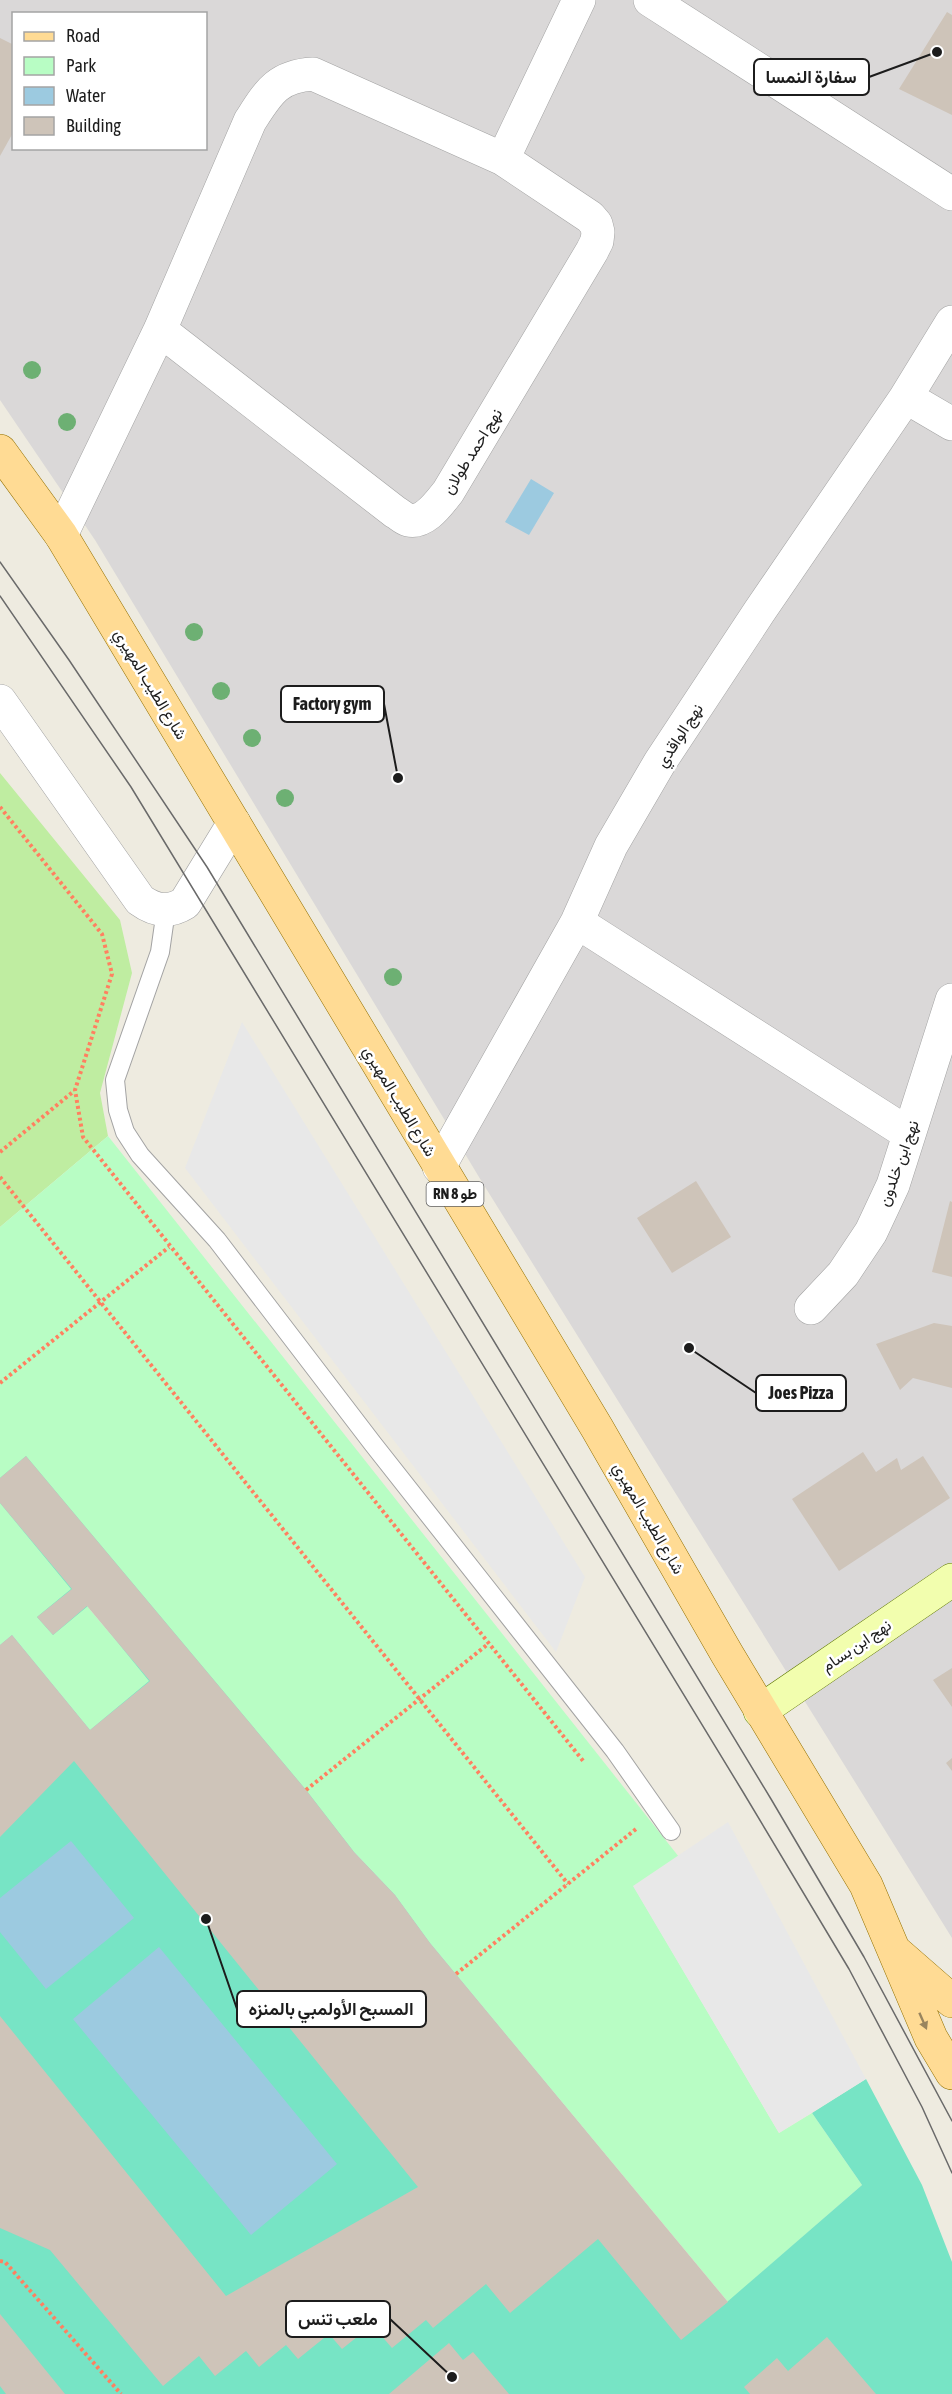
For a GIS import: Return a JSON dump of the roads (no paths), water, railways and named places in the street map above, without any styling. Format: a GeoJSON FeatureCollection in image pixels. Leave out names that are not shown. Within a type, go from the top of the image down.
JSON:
{"type":"FeatureCollection","features":[{"type":"Feature","properties":{"kind":"main road","name":"شارع الطيب المهيري"},"geometry":{"type":"LineString","coordinates":[[0,451],[61,535],[597,1428],[760,1710],[866,1886],[931,2038],[952,2073]]}},
{"type":"Feature","properties":{"kind":"main road"},"geometry":{"type":"LineString","coordinates":[[891,1948],[952,2001]]}},
{"type":"Feature","properties":{"kind":"street"},"geometry":{"type":"LineString","coordinates":[[503,159],[579,0]]}},
{"type":"Feature","properties":{"kind":"street"},"geometry":{"type":"LineString","coordinates":[[650,0],[952,194]]}},
{"type":"Feature","properties":{"kind":"street","name":"نهج احمد طولان"},"geometry":{"type":"LineString","coordinates":[[61,535],[160,330],[250,121],[267,94],[280,82],[297,75],[314,74],[503,159],[590,217],[596,224],[597,242],[448,492],[432,511],[420,519],[409,520],[395,512],[160,330]]}},
{"type":"Feature","properties":{"kind":"street","name":"نهج الواقدي"},"geometry":{"type":"LineString","coordinates":[[439,1167],[577,922],[611,846],[660,762],[906,397],[952,322]]}},
{"type":"Feature","properties":{"kind":"street"},"geometry":{"type":"LineString","coordinates":[[906,397],[952,424]]}},
{"type":"Feature","properties":{"kind":"street"},"geometry":{"type":"LineString","coordinates":[[0,701],[140,900],[149,907],[166,910],[174,909],[185,903],[234,823]]}},
{"type":"Feature","properties":{"kind":"street"},"geometry":{"type":"LineString","coordinates":[[577,922],[909,1134]]}},
{"type":"Feature","properties":{"kind":"street","name":"نهج ابن خلدون"},"geometry":{"type":"LineString","coordinates":[[811,1308],[843,1274],[871,1232],[893,1185],[952,1000]]}},
{"type":"Feature","properties":{"kind":"street","name":"نهج ابن بسام"},"geometry":{"type":"LineString","coordinates":[[760,1710],[952,1580]]}},
{"type":"Feature","properties":{"kind":"lane"},"geometry":{"type":"LineString","coordinates":[[166,910],[160,952],[115,1080],[118,1110],[125,1132],[140,1155],[217,1240],[373,1444],[615,1751],[671,1831]]}},
{"type":"Feature","properties":{"kind":"water"},"geometry":{"type":"Polygon","coordinates":[[[531,479],[554,493],[529,535],[505,522],[531,479]]]}},
{"type":"Feature","properties":{"kind":"water"},"geometry":{"type":"Polygon","coordinates":[[[71,1841],[134,1918],[46,1989],[0,1932],[0,1898],[71,1841]]]}},
{"type":"Feature","properties":{"kind":"water"},"geometry":{"type":"Polygon","coordinates":[[[159,1947],[337,2164],[251,2235],[73,2019],[159,1947]]]}},
{"type":"Feature","properties":{"kind":"tram line"},"geometry":{"type":"LineString","coordinates":[[0,562],[69,660],[207,867],[771,1799],[864,1957],[952,2121]]}},
{"type":"Feature","properties":{"kind":"tram line"},"geometry":{"type":"LineString","coordinates":[[0,596],[131,787],[743,1792],[849,1969],[922,2107],[952,2173]]}},
{"type":"Feature","properties":{"kind":"place","name":"سفارة النمسا"},"geometry":{"type":"Point","coordinates":[937,52]}},
{"type":"Feature","properties":{"kind":"place","name":"Factory gym"},"geometry":{"type":"Point","coordinates":[398,778]}},
{"type":"Feature","properties":{"kind":"place","name":"Joes Pizza"},"geometry":{"type":"Point","coordinates":[689,1348]}},
{"type":"Feature","properties":{"kind":"place","name":"المسبح الأولمبي بالمنزه"},"geometry":{"type":"Point","coordinates":[206,1919]}},
{"type":"Feature","properties":{"kind":"place","name":"ملعب تنس"},"geometry":{"type":"Point","coordinates":[452,2377]}}]}
